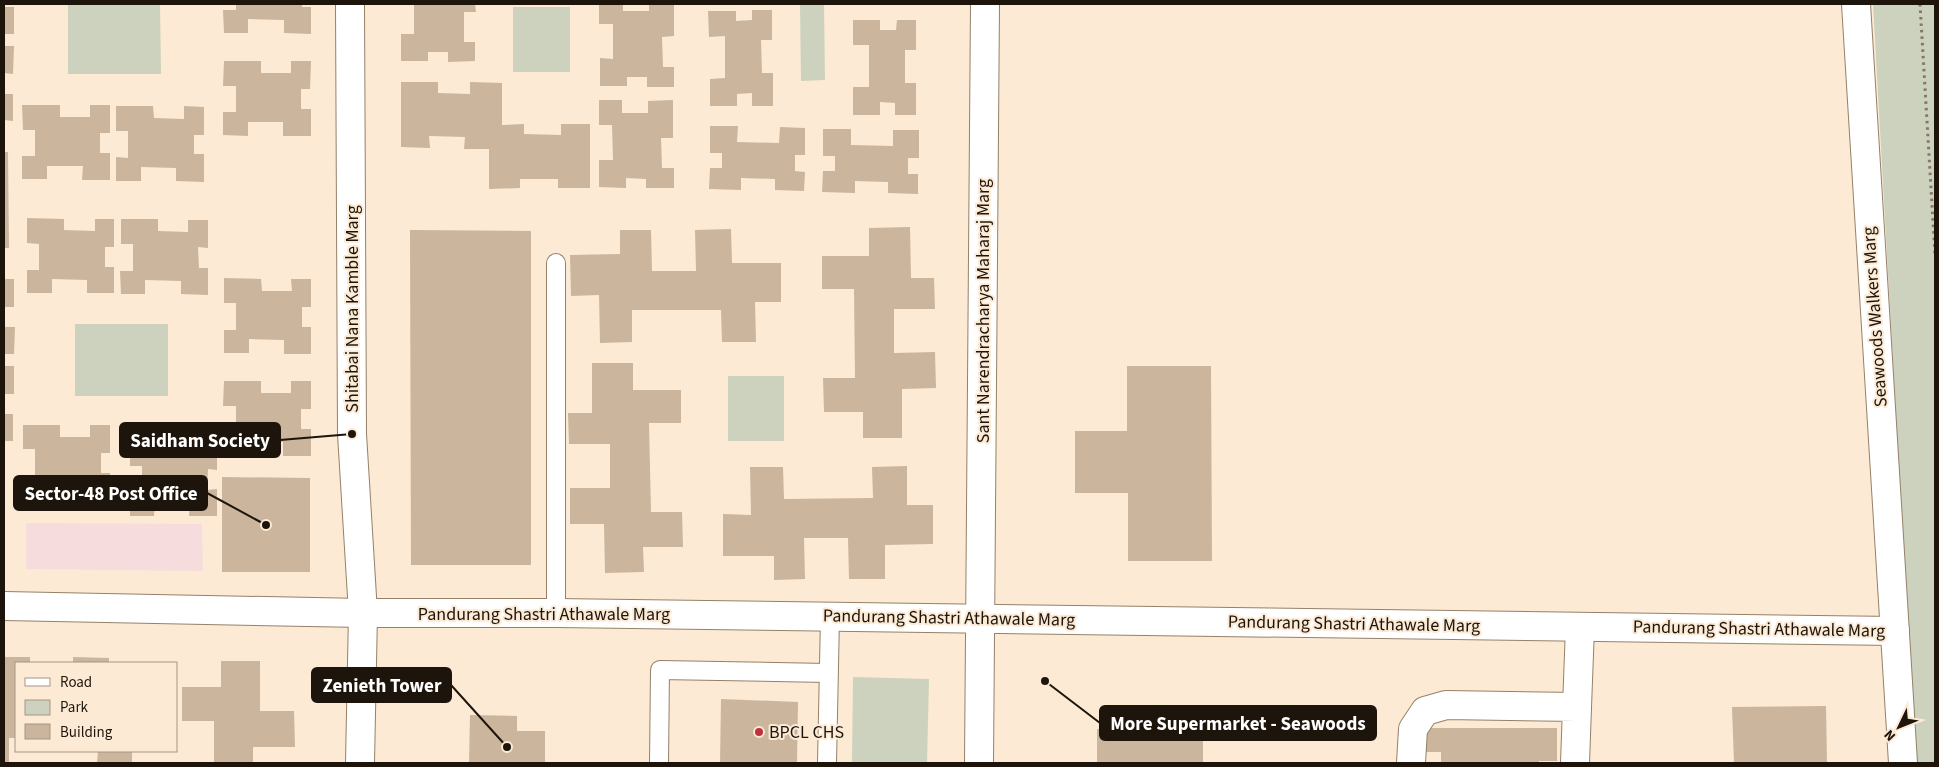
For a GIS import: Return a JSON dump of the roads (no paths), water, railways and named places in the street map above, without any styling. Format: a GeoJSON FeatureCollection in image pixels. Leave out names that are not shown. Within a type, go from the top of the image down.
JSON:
{"type":"FeatureCollection","features":[{"type":"Feature","properties":{"kind":"street","name":"Shitabai Nana Kamble Marg"},"geometry":{"type":"LineString","coordinates":[[350,4],[352,434],[363,613],[360,763]]}},
{"type":"Feature","properties":{"kind":"street","name":"Sant Narendracharya Maharaj Marg"},"geometry":{"type":"LineString","coordinates":[[979,763],[985,4]]}},
{"type":"Feature","properties":{"kind":"street","name":"Seawoods Walkers Marg"},"geometry":{"type":"LineString","coordinates":[[1856,4],[1903,763]]}},
{"type":"Feature","properties":{"kind":"street","name":"Pandurang Shastri Athawale Marg"},"geometry":{"type":"LineString","coordinates":[[4,606],[363,613],[556,613],[1895,631]]}},
{"type":"Feature","properties":{"kind":"street"},"geometry":{"type":"LineString","coordinates":[[1575,763],[1580,627]]}},
{"type":"Feature","properties":{"kind":"street"},"geometry":{"type":"LineString","coordinates":[[1411,763],[1413,729],[1425,711],[1446,705],[1577,707]]}},
{"type":"Feature","properties":{"kind":"lane"},"geometry":{"type":"LineString","coordinates":[[556,263],[556,613]]}},
{"type":"Feature","properties":{"kind":"lane"},"geometry":{"type":"LineString","coordinates":[[827,763],[830,617]]}},
{"type":"Feature","properties":{"kind":"lane"},"geometry":{"type":"LineString","coordinates":[[659,763],[660,670],[828,674]]}},
{"type":"Feature","properties":{"kind":"place","name":"Saidham Society"},"geometry":{"type":"Point","coordinates":[352,434]}},
{"type":"Feature","properties":{"kind":"place","name":"Sector-48 Post Office"},"geometry":{"type":"Point","coordinates":[266,525]}},
{"type":"Feature","properties":{"kind":"place","name":"More Supermarket - Seawoods"},"geometry":{"type":"Point","coordinates":[1045,681]}},
{"type":"Feature","properties":{"kind":"place","name":"BPCL CHS"},"geometry":{"type":"Point","coordinates":[759,732]}},
{"type":"Feature","properties":{"kind":"place","name":"Zenieth Tower"},"geometry":{"type":"Point","coordinates":[507,747]}}]}
